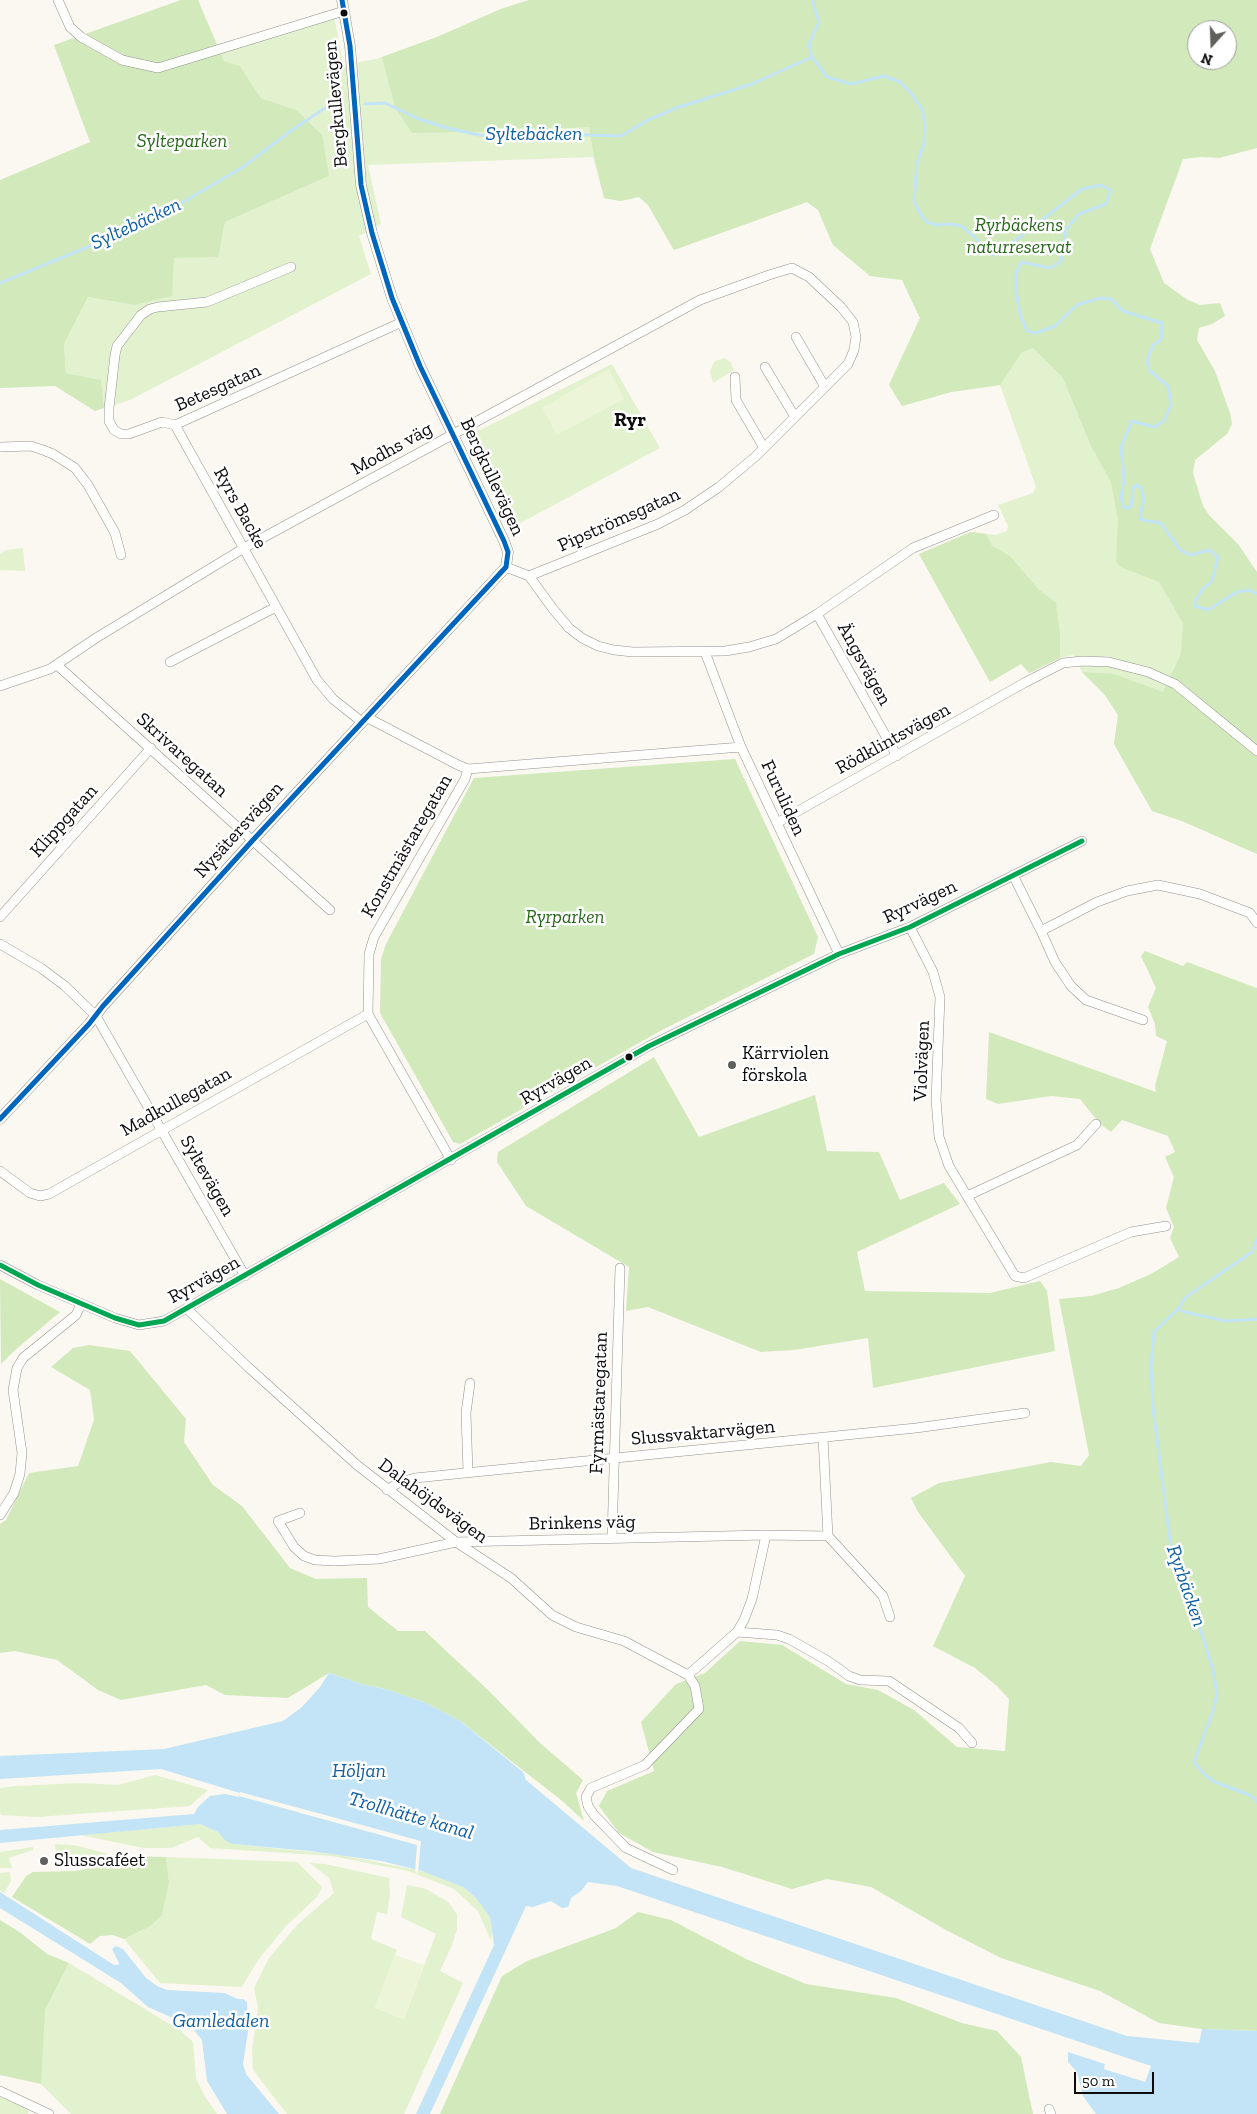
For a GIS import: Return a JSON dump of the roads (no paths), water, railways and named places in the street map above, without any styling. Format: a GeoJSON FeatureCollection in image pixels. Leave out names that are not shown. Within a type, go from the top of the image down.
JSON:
{"type":"FeatureCollection","features":[{"type":"Feature","properties":{"kind":"street","name":"Bergkullevägen"},"geometry":{"type":"LineString","coordinates":[[58,0],[70,28],[81,38],[122,60],[158,68],[343,5],[350,46],[361,185],[372,233],[402,322],[504,541],[508,552],[506,567],[529,576]]}},
{"type":"Feature","properties":{"kind":"street","name":"Betesgatan"},"geometry":{"type":"LineString","coordinates":[[290,267],[207,302],[150,309],[141,315],[117,346],[115,355],[109,421],[117,432],[124,434],[134,433],[162,422],[175,425],[402,322]]}},
{"type":"Feature","properties":{"kind":"street","name":"Modhs väg"},"geometry":{"type":"LineString","coordinates":[[0,686],[37,675],[57,664],[96,638],[244,548],[700,300],[769,274],[792,268],[809,277],[841,307],[853,322],[856,337],[854,350]]}},
{"type":"Feature","properties":{"kind":"street"},"geometry":{"type":"LineString","coordinates":[[796,337],[825,387]]}},
{"type":"Feature","properties":{"kind":"street","name":"Pipströmsgatan"},"geometry":{"type":"LineString","coordinates":[[529,576],[658,524],[685,510],[734,475],[764,448],[848,364],[854,350]]}},
{"type":"Feature","properties":{"kind":"street"},"geometry":{"type":"LineString","coordinates":[[766,367],[795,417]]}},
{"type":"Feature","properties":{"kind":"street"},"geometry":{"type":"LineString","coordinates":[[735,377],[736,400],[764,448]]}},
{"type":"Feature","properties":{"kind":"street","name":"Ryrs Backe"},"geometry":{"type":"LineString","coordinates":[[175,425],[317,680],[333,699],[364,720],[468,769]]}},
{"type":"Feature","properties":{"kind":"street"},"geometry":{"type":"LineString","coordinates":[[0,447],[31,446],[53,454],[75,468],[88,484],[115,533],[121,555]]}},
{"type":"Feature","properties":{"kind":"street"},"geometry":{"type":"LineString","coordinates":[[529,576],[569,628],[582,638],[598,646],[633,652],[704,652],[749,647],[776,640],[913,548],[994,515]]}},
{"type":"Feature","properties":{"kind":"street","name":"Nysätersvägen"},"geometry":{"type":"LineString","coordinates":[[0,1119],[96,1016],[253,840],[473,601],[501,575],[506,567]]}},
{"type":"Feature","properties":{"kind":"street"},"geometry":{"type":"LineString","coordinates":[[170,662],[276,607]]}},
{"type":"Feature","properties":{"kind":"street","name":"Ängsvägen"},"geometry":{"type":"LineString","coordinates":[[817,614],[897,756]]}},
{"type":"Feature","properties":{"kind":"street","name":"Furuliden"},"geometry":{"type":"LineString","coordinates":[[704,652],[741,746],[839,954]]}},
{"type":"Feature","properties":{"kind":"street","name":"Rödklintsvägen"},"geometry":{"type":"LineString","coordinates":[[777,823],[1024,683],[1063,663],[1083,661],[1109,662],[1148,672],[1175,684],[1257,751]]}},
{"type":"Feature","properties":{"kind":"street","name":"Skrivaregatan"},"geometry":{"type":"LineString","coordinates":[[57,664],[330,910]]}},
{"type":"Feature","properties":{"kind":"street","name":"Konstmästaregatan"},"geometry":{"type":"LineString","coordinates":[[368,1014],[369,954],[374,937],[465,779],[468,769],[741,746]]}},
{"type":"Feature","properties":{"kind":"street","name":"Klippgatan"},"geometry":{"type":"LineString","coordinates":[[0,917],[151,748]]}},
{"type":"Feature","properties":{"kind":"street","name":"Ryrvägen"},"geometry":{"type":"LineString","coordinates":[[0,1265],[38,1285],[115,1318],[139,1325],[164,1321],[650,1046],[839,954],[910,926],[1082,841]]}},
{"type":"Feature","properties":{"kind":"street"},"geometry":{"type":"LineString","coordinates":[[1012,875],[1041,930],[1055,962],[1071,986],[1086,1000],[1143,1020]]}},
{"type":"Feature","properties":{"kind":"street"},"geometry":{"type":"LineString","coordinates":[[1041,930],[1097,902],[1127,891],[1158,885],[1200,894],[1250,913],[1257,923]]}},
{"type":"Feature","properties":{"kind":"street","name":"Violvägen"},"geometry":{"type":"LineString","coordinates":[[910,926],[933,972],[940,997],[936,1100],[939,1137],[949,1166],[1015,1276],[1024,1278],[1130,1232],[1166,1226]]}},
{"type":"Feature","properties":{"kind":"street","name":"Syltevägen"},"geometry":{"type":"LineString","coordinates":[[0,944],[41,968],[65,986],[96,1016],[245,1276]]}},
{"type":"Feature","properties":{"kind":"street"},"geometry":{"type":"LineString","coordinates":[[368,1014],[451,1160]]}},
{"type":"Feature","properties":{"kind":"street","name":"Madkullegatan"},"geometry":{"type":"LineString","coordinates":[[0,1171],[30,1193],[40,1196],[49,1194],[161,1129],[368,1014]]}},
{"type":"Feature","properties":{"kind":"street"},"geometry":{"type":"LineString","coordinates":[[967,1196],[1077,1145],[1096,1124]]}},
{"type":"Feature","properties":{"kind":"street","name":"Fyrmästaregatan"},"geometry":{"type":"LineString","coordinates":[[612,1538],[620,1268]]}},
{"type":"Feature","properties":{"kind":"street"},"geometry":{"type":"LineString","coordinates":[[0,1515],[14,1493],[20,1474],[22,1453],[12,1390],[17,1368],[23,1358],[76,1315],[81,1304]]}},
{"type":"Feature","properties":{"kind":"street","name":"Dalahöjdsvägen"},"geometry":{"type":"LineString","coordinates":[[187,1309],[255,1373],[387,1490],[456,1542],[511,1578],[552,1615],[568,1624],[624,1641],[688,1674]]}},
{"type":"Feature","properties":{"kind":"street"},"geometry":{"type":"LineString","coordinates":[[468,1472],[466,1413],[470,1382]]}},
{"type":"Feature","properties":{"kind":"street","name":"Slussvaktarvägen"},"geometry":{"type":"LineString","coordinates":[[387,1490],[400,1482],[414,1478],[823,1438],[1025,1413]]}},
{"type":"Feature","properties":{"kind":"street"},"geometry":{"type":"LineString","coordinates":[[823,1438],[828,1536],[882,1596],[890,1617]]}},
{"type":"Feature","properties":{"kind":"street","name":"Brinkens väg"},"geometry":{"type":"LineString","coordinates":[[300,1514],[278,1521],[294,1547],[304,1556],[315,1560],[379,1559],[456,1542],[766,1535],[828,1536]]}},
{"type":"Feature","properties":{"kind":"street"},"geometry":{"type":"LineString","coordinates":[[673,1870],[626,1848],[594,1815],[588,1806],[586,1797],[591,1788],[645,1765],[699,1709],[695,1686],[688,1674],[737,1632],[744,1620],[752,1599],[766,1535]]}},
{"type":"Feature","properties":{"kind":"street"},"geometry":{"type":"LineString","coordinates":[[737,1632],[777,1635],[789,1639],[828,1661],[849,1676],[860,1680],[889,1681],[959,1728],[972,1743]]}},
{"type":"Feature","properties":{"kind":"street"},"geometry":{"type":"LineString","coordinates":[[0,2090],[49,2114]]}},
{"type":"Feature","properties":{"kind":"water","name":"Höljan"},"geometry":{"type":"Polygon","coordinates":[[[329,1673],[426,1703],[460,1721],[523,1772],[526,1780],[631,1868],[1127,2036],[1199,2043],[1202,2029],[1257,2031],[1257,2114],[1096,2114],[1083,2096],[1077,2072],[1068,2062],[1068,2052],[1105,2064],[1104,2069],[1145,2082],[1151,2066],[617,1886],[588,1882],[581,1891],[571,1898],[568,1907],[562,1908],[551,1901],[533,1907],[526,1906],[430,2114],[416,2114],[494,1945],[490,1917],[476,1898],[463,1887],[422,1871],[381,1861],[309,1851],[233,1844],[226,1841],[218,1832],[200,1824],[0,1843],[0,1830],[194,1814],[198,1807],[210,1796],[225,1794],[239,1797],[240,1793],[161,1769],[0,1779],[0,1756],[164,1749],[283,1721],[302,1707],[320,1687],[329,1673]]]}},
{"type":"Feature","properties":{"kind":"water","name":"Gamledalen"},"geometry":{"type":"Polygon","coordinates":[[[0,1892],[114,1965],[119,1963],[112,1949],[116,1946],[123,1949],[146,1978],[157,1986],[167,1990],[224,1993],[247,2002],[248,2031],[243,2064],[246,2074],[279,2114],[227,2114],[207,2081],[202,2040],[194,2030],[182,2022],[148,2007],[121,1983],[0,1908],[0,1892]]]}},
{"type":"Feature","properties":{"kind":"waterway","name":"Ryrbäcken"},"geometry":{"type":"LineString","coordinates":[[812,0],[819,22],[809,44],[812,57],[827,77],[851,84],[884,76],[900,82],[922,109],[925,126],[924,144],[917,162],[914,201],[927,222],[936,225],[952,224],[963,227],[982,244],[984,252],[992,255],[998,254],[1082,189],[1101,185],[1111,190],[1106,204],[1079,214],[1066,230],[1061,261],[1050,268],[1021,262],[1016,275],[1016,290],[1020,314],[1027,331],[1036,333],[1055,326],[1077,305],[1100,298],[1111,299],[1123,311],[1162,323],[1161,340],[1153,345],[1147,361],[1149,370],[1168,386],[1171,405],[1164,421],[1154,427],[1132,421],[1121,447],[1124,479],[1121,497],[1123,506],[1127,509],[1131,506],[1133,488],[1137,485],[1142,489],[1144,499],[1140,515],[1142,520],[1161,523],[1180,550],[1191,555],[1209,550],[1218,557],[1212,581],[1203,589],[1195,601],[1195,606],[1208,610],[1237,592],[1249,590],[1257,594]]}},
{"type":"Feature","properties":{"kind":"waterway","name":"Syltebäcken"},"geometry":{"type":"LineString","coordinates":[[365,104],[385,103],[419,119],[479,135],[501,137],[550,131],[621,136],[646,121],[676,108],[752,84],[812,57]]}},
{"type":"Feature","properties":{"kind":"waterway","name":"Syltebäcken"},"geometry":{"type":"LineString","coordinates":[[0,283],[151,221],[243,167],[325,108],[342,108]]}},
{"type":"Feature","properties":{"kind":"waterway","name":"Ryrbäcken"},"geometry":{"type":"LineString","coordinates":[[1178,1309],[1186,1297],[1252,1252],[1257,1239]]}},
{"type":"Feature","properties":{"kind":"waterway","name":"Ryrbäcken"},"geometry":{"type":"LineString","coordinates":[[1257,1319],[1226,1321],[1178,1309],[1154,1332],[1151,1366],[1153,1408],[1171,1548],[1203,1637],[1213,1670],[1217,1694],[1213,1711],[1194,1762],[1205,1775],[1215,1782],[1252,1796],[1257,1802]]}},
{"type":"Feature","properties":{"kind":"place","name":"Kärrviolen förskola"},"geometry":{"type":"Point","coordinates":[732,1065]}},
{"type":"Feature","properties":{"kind":"place","name":"Slusscaféet"},"geometry":{"type":"Point","coordinates":[44,1861]}},
{"type":"Feature","properties":{"kind":"district","name":"Ryr"},"geometry":{"type":"Point","coordinates":[630,420]}},
{"type":"Feature","properties":{"kind":"park label","name":"Sylteparken"},"geometry":{"type":"Point","coordinates":[182,142]}},
{"type":"Feature","properties":{"kind":"park label","name":"Ryrbäckens naturreservat"},"geometry":{"type":"Point","coordinates":[1019,237]}},
{"type":"Feature","properties":{"kind":"park label","name":"Ryrparken"},"geometry":{"type":"Point","coordinates":[565,918]}},
{"type":"Feature","properties":{"kind":"water label","name":"Trollhätte kanal"},"geometry":{"type":"Point","coordinates":[411,1816]}}]}
